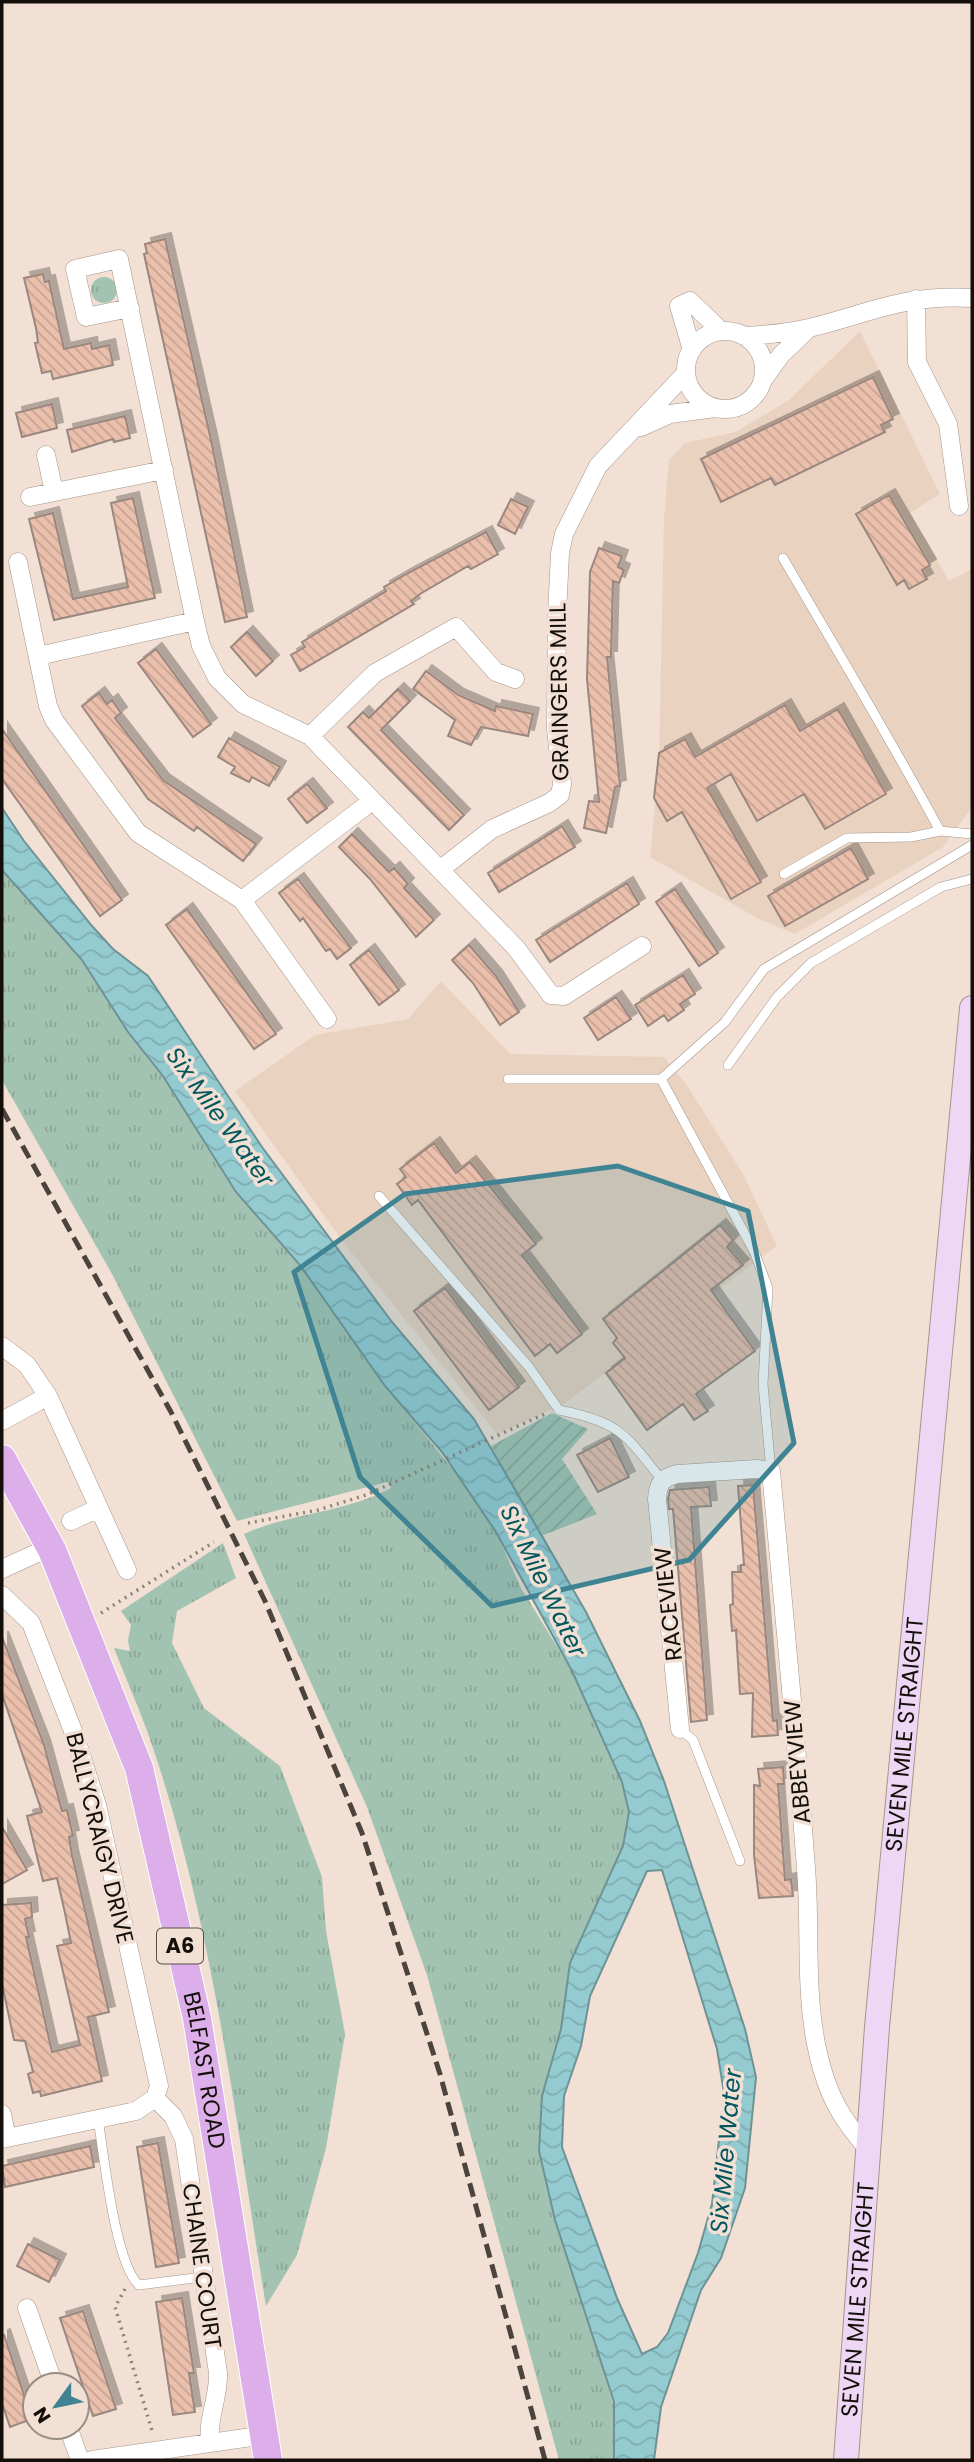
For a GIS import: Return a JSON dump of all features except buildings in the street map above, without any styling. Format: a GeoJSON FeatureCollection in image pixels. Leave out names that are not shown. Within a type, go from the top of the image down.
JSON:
{"type":"FeatureCollection","features":[{"type":"Feature","properties":{"kind":"main road","name":"SEVEN MILE STRAIGHT"},"geometry":{"type":"LineString","coordinates":[[845,2460],[933,1406],[972,1008]]}},
{"type":"Feature","properties":{"kind":"main road","name":"BELFAST ROAD"},"geometry":{"type":"LineString","coordinates":[[2,1459],[52,1550],[139,1768],[197,2018],[267,2448]]}},
{"type":"Feature","properties":{"kind":"street"},"geometry":{"type":"LineString","coordinates":[[692,350],[678,306],[690,301],[721,331],[744,336],[809,328],[885,304],[916,299],[972,298]]}},
{"type":"Feature","properties":{"kind":"street"},"geometry":{"type":"LineString","coordinates":[[916,299],[917,362],[947,421],[959,506]]}},
{"type":"Feature","properties":{"kind":"street"},"geometry":{"type":"LineString","coordinates":[[130,308],[195,621],[209,663],[229,694],[243,704],[310,736],[516,948],[548,993],[554,997],[565,995],[642,946]]}},
{"type":"Feature","properties":{"kind":"street"},"geometry":{"type":"LineString","coordinates":[[721,331],[699,341],[692,350],[686,373],[696,396],[716,408],[740,406],[757,392],[781,355],[809,328]]}},
{"type":"Feature","properties":{"kind":"street"},"geometry":{"type":"LineString","coordinates":[[744,336],[761,356],[762,381]]}},
{"type":"Feature","properties":{"kind":"street","name":"GRAINGERS MILL"},"geometry":{"type":"LineString","coordinates":[[440,869],[492,829],[550,803],[560,795],[562,784],[556,729],[560,553],[569,523],[591,478],[606,456],[686,373]]}},
{"type":"Feature","properties":{"kind":"street","name":"GRAINGERS MILL"},"geometry":{"type":"LineString","coordinates":[[629,433],[670,414],[716,408]]}},
{"type":"Feature","properties":{"kind":"street"},"geometry":{"type":"LineString","coordinates":[[46,455],[54,492]]}},
{"type":"Feature","properties":{"kind":"street"},"geometry":{"type":"LineString","coordinates":[[30,496],[164,470]]}},
{"type":"Feature","properties":{"kind":"street"},"geometry":{"type":"LineString","coordinates":[[18,562],[51,713],[129,824],[151,844],[242,900],[327,1019]]}},
{"type":"Feature","properties":{"kind":"street"},"geometry":{"type":"LineString","coordinates":[[38,656],[195,621]]}},
{"type":"Feature","properties":{"kind":"street"},"geometry":{"type":"LineString","coordinates":[[310,736],[375,673],[456,627],[496,672],[515,679]]}},
{"type":"Feature","properties":{"kind":"street"},"geometry":{"type":"LineString","coordinates":[[242,900],[372,801]]}},
{"type":"Feature","properties":{"kind":"street"},"geometry":{"type":"LineString","coordinates":[[3,1351],[27,1365],[48,1396],[127,1570]]}},
{"type":"Feature","properties":{"kind":"street"},"geometry":{"type":"LineString","coordinates":[[2,1421],[48,1396]]}},
{"type":"Feature","properties":{"kind":"street"},"geometry":{"type":"LineString","coordinates":[[662,1480],[677,1474],[757,1469],[771,1471]]}},
{"type":"Feature","properties":{"kind":"street","name":"ABBEYVIEW"},"geometry":{"type":"LineString","coordinates":[[771,1471],[807,1871],[813,2022],[818,2053],[835,2106],[844,2122],[869,2150]]}},
{"type":"Feature","properties":{"kind":"street","name":"RACEVIEW"},"geometry":{"type":"LineString","coordinates":[[662,1480],[657,1499],[680,1729]]}},
{"type":"Feature","properties":{"kind":"street"},"geometry":{"type":"LineString","coordinates":[[71,1521],[99,1508]]}},
{"type":"Feature","properties":{"kind":"street"},"geometry":{"type":"LineString","coordinates":[[2,1569],[37,1553],[52,1550]]}},
{"type":"Feature","properties":{"kind":"street","name":"BALLYCRAIGY DRIVE"},"geometry":{"type":"LineString","coordinates":[[2,1595],[24,1613],[37,1634],[97,1805],[159,2082],[155,2098]]}},
{"type":"Feature","properties":{"kind":"street"},"geometry":{"type":"LineString","coordinates":[[2,2114],[4,2139],[136,2111],[155,2098]]}},
{"type":"Feature","properties":{"kind":"street","name":"CHAINE COURT"},"geometry":{"type":"LineString","coordinates":[[155,2098],[173,2116],[184,2139],[218,2381],[208,2421],[209,2443]]}},
{"type":"Feature","properties":{"kind":"street"},"geometry":{"type":"LineString","coordinates":[[27,2308],[49,2371]]}},
{"type":"Feature","properties":{"kind":"street"},"geometry":{"type":"LineString","coordinates":[[73,2441],[80,2460]]}},
{"type":"Feature","properties":{"kind":"street"},"geometry":{"type":"LineString","coordinates":[[92,2460],[209,2443],[267,2448]]}},
{"type":"Feature","properties":{"kind":"lane"},"geometry":{"type":"LineString","coordinates":[[783,558],[874,710],[940,831]]}},
{"type":"Feature","properties":{"kind":"lane"},"geometry":{"type":"LineString","coordinates":[[784,874],[847,838],[911,837],[940,831],[972,834]]}},
{"type":"Feature","properties":{"kind":"lane"},"geometry":{"type":"LineString","coordinates":[[508,1079],[660,1079],[708,1040],[764,969],[972,845]]}},
{"type":"Feature","properties":{"kind":"lane"},"geometry":{"type":"LineString","coordinates":[[728,1065],[777,997],[811,963],[941,887],[972,878]]}},
{"type":"Feature","properties":{"kind":"lane"},"geometry":{"type":"LineString","coordinates":[[660,1079],[754,1251],[768,1288],[763,1384],[771,1471]]}},
{"type":"Feature","properties":{"kind":"lane"},"geometry":{"type":"LineString","coordinates":[[379,1196],[529,1367],[559,1410],[591,1416],[622,1430],[662,1480]]}},
{"type":"Feature","properties":{"kind":"lane"},"geometry":{"type":"LineString","coordinates":[[680,1729],[693,1740],[740,1861]]}},
{"type":"Feature","properties":{"kind":"lane"},"geometry":{"type":"LineString","coordinates":[[98,2119],[122,2254],[130,2278],[139,2286],[203,2277]]}},
{"type":"Feature","properties":{"kind":"path"},"geometry":{"type":"LineString","coordinates":[[248,1523],[318,1510],[385,1487],[551,1412]]}},
{"type":"Feature","properties":{"kind":"path"},"geometry":{"type":"LineString","coordinates":[[94,1617],[214,1542]]}},
{"type":"Feature","properties":{"kind":"path"},"geometry":{"type":"LineString","coordinates":[[130,2278],[115,2307],[157,2450]]}},
{"type":"Feature","properties":{"kind":"highlighted area"},"geometry":{"type":"Polygon","coordinates":[[[618,1166],[748,1211],[794,1443],[689,1560],[492,1606],[360,1477],[294,1272],[405,1194],[618,1166]]]}},
{"type":"Feature","properties":{"kind":"shaded area"},"geometry":{"type":"Polygon","coordinates":[[[860,331],[940,494],[910,513],[949,581],[972,569],[972,807],[943,847],[795,934],[759,919],[650,857],[659,765],[664,518],[669,460],[685,443],[736,432],[789,400],[860,331]]]}},
{"type":"Feature","properties":{"kind":"shaded area"},"geometry":{"type":"Polygon","coordinates":[[[441,981],[510,1054],[664,1057],[686,1084],[743,1174],[777,1246],[565,1403],[497,1434],[343,1242],[235,1091],[315,1035],[408,1019],[441,981]]]}},
{"type":"Feature","properties":{"kind":"green space"},"geometry":{"type":"Polygon","coordinates":[[[104,277],[113,281],[117,290],[113,299],[104,303],[95,299],[91,290],[95,281],[104,277]]]}},
{"type":"Feature","properties":{"kind":"green space"},"geometry":{"type":"Polygon","coordinates":[[[2,870],[82,960],[128,1032],[163,1076],[224,1171],[300,1265],[387,1388],[467,1487],[496,1532],[521,1588],[572,1671],[622,1782],[629,1812],[623,1846],[570,1963],[561,2029],[548,2075],[555,2220],[579,2286],[614,2407],[616,2460],[559,2460],[427,1975],[367,1807],[244,1534],[280,1521],[355,1503],[391,1488],[387,1482],[237,1521],[112,1274],[2,1080],[2,870]]]}},
{"type":"Feature","properties":{"kind":"green space"},"geometry":{"type":"Polygon","coordinates":[[[552,1413],[588,1429],[562,1459],[597,1514],[541,1536],[491,1446],[552,1413]]]}},
{"type":"Feature","properties":{"kind":"green space"},"geometry":{"type":"Polygon","coordinates":[[[223,1543],[236,1578],[177,1611],[172,1643],[204,1708],[280,1766],[322,1877],[326,1931],[345,2034],[326,2148],[297,2255],[266,2306],[220,2021],[191,1880],[151,1742],[114,1648],[130,1651],[128,1640],[131,1625],[121,1611],[223,1543]]]}},
{"type":"Feature","properties":{"kind":"water","name":"Six Mile Water"},"geometry":{"type":"Polygon","coordinates":[[[2,808],[24,841],[92,926],[113,949],[148,976],[262,1147],[392,1322],[474,1419],[586,1612],[640,1721],[664,1781],[745,2029],[756,2077],[745,2188],[721,2258],[701,2290],[661,2407],[654,2460],[614,2460],[614,2402],[555,2220],[539,2151],[542,2096],[561,2029],[570,1963],[623,1846],[629,1812],[622,1782],[572,1671],[496,1532],[442,1452],[385,1386],[300,1265],[236,1192],[163,1076],[128,1032],[82,960],[2,870],[2,808]],[[662,1870],[647,1871],[590,1996],[581,2046],[564,2096],[562,2147],[617,2298],[642,2354],[657,2347],[668,2333],[698,2253],[712,2204],[724,2093],[717,2049],[662,1870]]]}},
{"type":"Feature","properties":{"kind":"railway"},"geometry":{"type":"LineString","coordinates":[[2,1109],[171,1412],[265,1601],[362,1833],[440,2074],[545,2460]]}}]}
